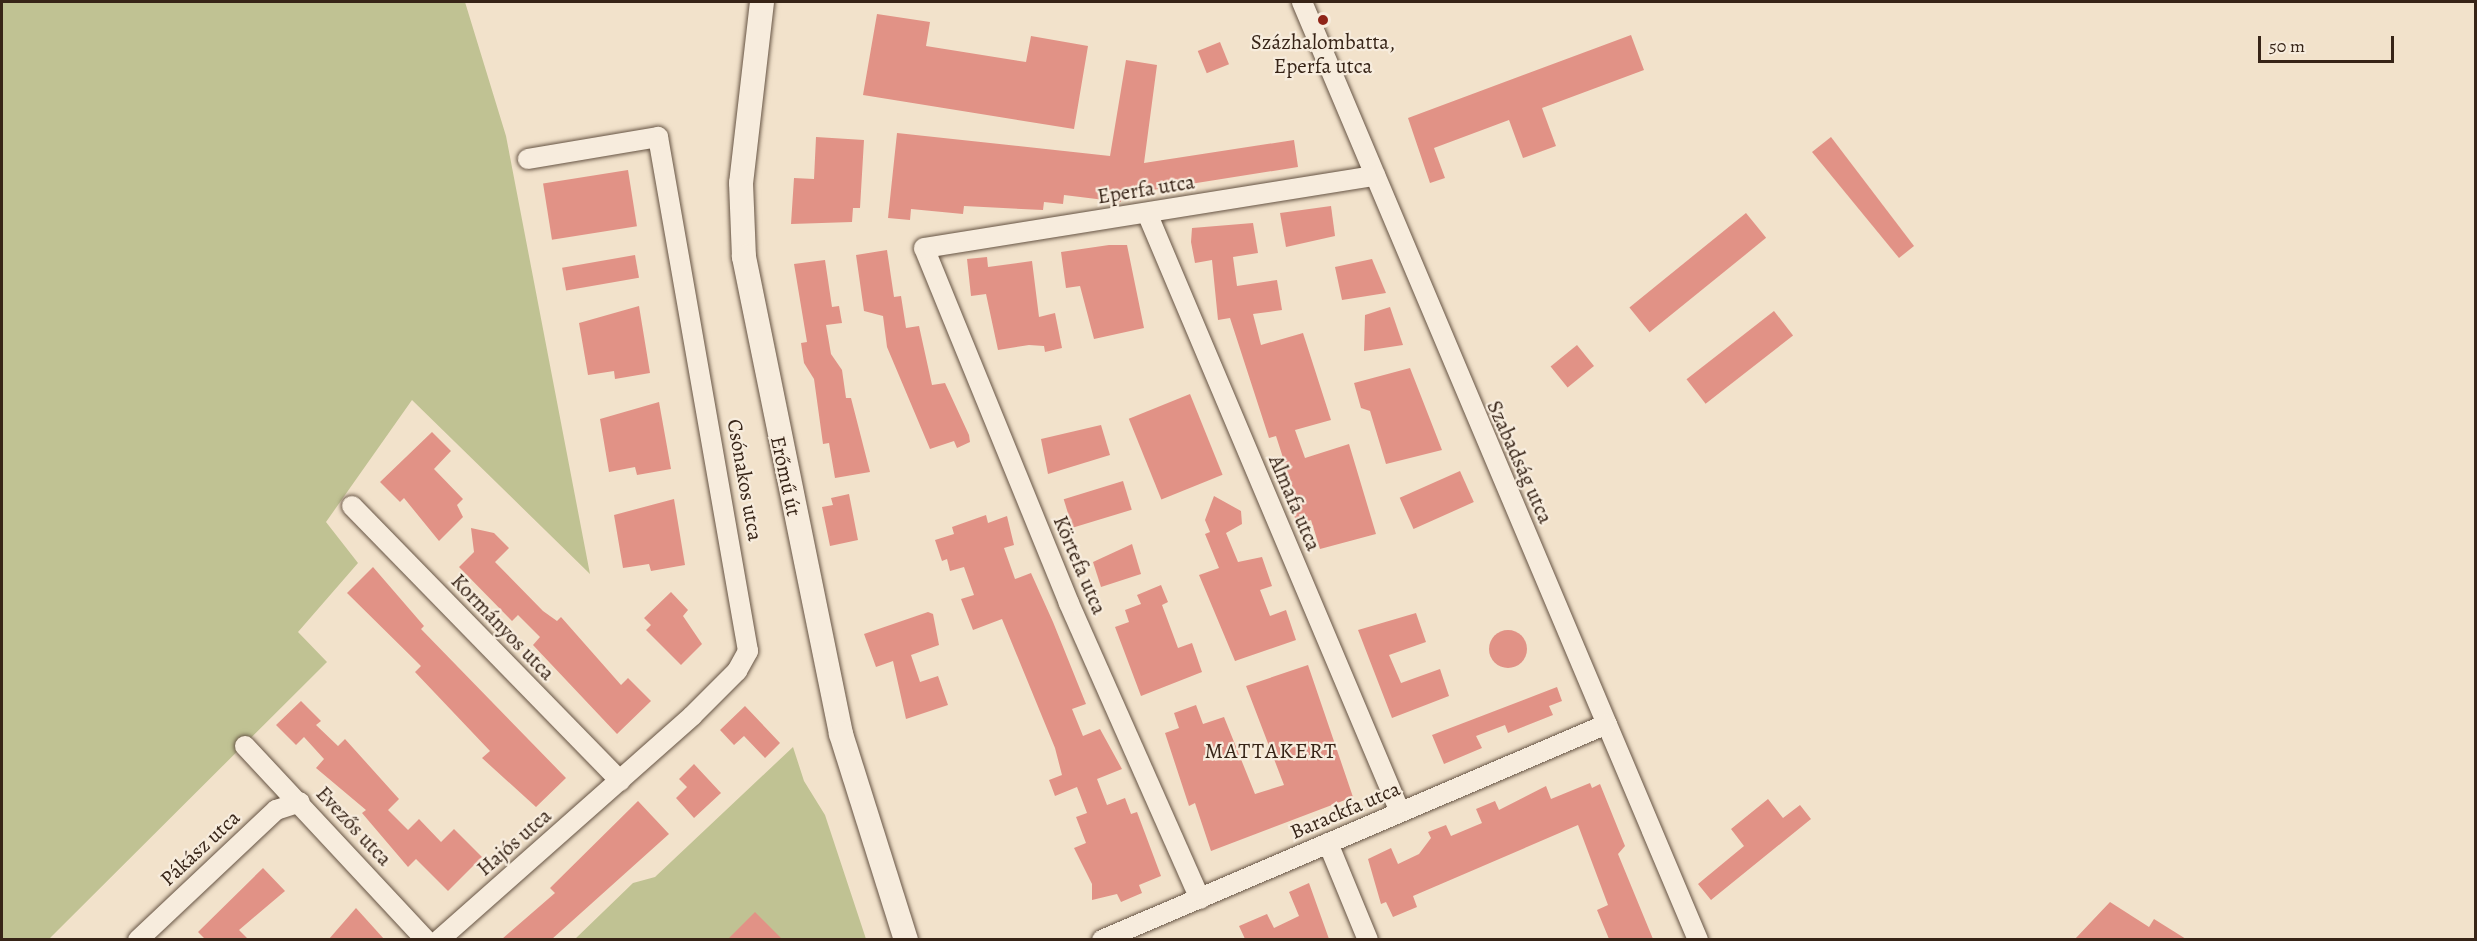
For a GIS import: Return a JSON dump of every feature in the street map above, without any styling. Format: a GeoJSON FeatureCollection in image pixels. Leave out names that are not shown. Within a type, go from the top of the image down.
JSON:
{"type":"FeatureCollection","features":[{"type":"Feature","properties":{"kind":"street","name":"Erőmű út"},"geometry":{"type":"LineString","coordinates":[[762,2],[741,183],[744,257],[841,734],[906,939]]}},
{"type":"Feature","properties":{"kind":"street","name":"Szabadság utca"},"geometry":{"type":"LineString","coordinates":[[1302,2],[1698,939]]}},
{"type":"Feature","properties":{"kind":"street","name":"Csónakos utca"},"geometry":{"type":"LineString","coordinates":[[528,159],[657,137],[748,651],[737,671],[620,781]]}},
{"type":"Feature","properties":{"kind":"street","name":"Eperfa utca"},"geometry":{"type":"LineString","coordinates":[[924,248],[1375,176]]}},
{"type":"Feature","properties":{"kind":"street","name":"Almafa utca"},"geometry":{"type":"LineString","coordinates":[[1147,213],[1400,812]]}},
{"type":"Feature","properties":{"kind":"street","name":"Körtefa utca"},"geometry":{"type":"LineString","coordinates":[[924,248],[1070,603],[1200,899]]}},
{"type":"Feature","properties":{"kind":"street","name":"Kormányos utca"},"geometry":{"type":"LineString","coordinates":[[352,506],[620,781]]}},
{"type":"Feature","properties":{"kind":"street","name":"Barackfa utca"},"geometry":{"type":"LineString","coordinates":[[1102,939],[1608,724]]}},
{"type":"Feature","properties":{"kind":"street","name":"Evezős utca"},"geometry":{"type":"LineString","coordinates":[[245,746],[300,802],[426,939]]}},
{"type":"Feature","properties":{"kind":"street","name":"Hajós utca"},"geometry":{"type":"LineString","coordinates":[[439,939],[620,781]]}},
{"type":"Feature","properties":{"kind":"street","name":"Pákász utca"},"geometry":{"type":"LineString","coordinates":[[138,939],[276,810],[300,802]]}},
{"type":"Feature","properties":{"kind":"street"},"geometry":{"type":"LineString","coordinates":[[1328,843],[1368,939]]}},
{"type":"Feature","properties":{"kind":"green space"},"geometry":{"type":"Polygon","coordinates":[[[2,2],[465,2],[506,136],[590,574],[412,400],[326,522],[358,563],[298,632],[327,662],[49,939],[2,940],[2,2]]]}},
{"type":"Feature","properties":{"kind":"green space"},"geometry":{"type":"Polygon","coordinates":[[[793,747],[804,781],[825,815],[866,939],[574,940],[633,883],[655,877],[793,747]]]}},
{"type":"Feature","properties":{"kind":"building"},"geometry":{"type":"Polygon","coordinates":[[[877,14],[930,22],[926,46],[1026,62],[1031,36],[1088,46],[1074,129],[863,95],[877,14]]]}},
{"type":"Feature","properties":{"kind":"building"},"geometry":{"type":"Polygon","coordinates":[[[1631,35],[1644,70],[1542,108],[1556,146],[1523,158],[1509,120],[1434,148],[1445,178],[1430,183],[1408,118],[1631,35]]]}},
{"type":"Feature","properties":{"kind":"building"},"geometry":{"type":"Polygon","coordinates":[[[1220,42],[1229,64],[1207,73],[1198,51],[1220,42]]]}},
{"type":"Feature","properties":{"kind":"building"},"geometry":{"type":"Polygon","coordinates":[[[1126,60],[1157,65],[1144,163],[1294,140],[1298,167],[1121,195],[1121,202],[1064,195],[1063,204],[1044,202],[1043,210],[964,206],[963,214],[911,209],[910,220],[888,218],[897,133],[1110,156],[1126,60]]]}},
{"type":"Feature","properties":{"kind":"building"},"geometry":{"type":"Polygon","coordinates":[[[816,137],[864,140],[860,208],[853,208],[852,222],[791,224],[794,178],[814,179],[816,137]]]}},
{"type":"Feature","properties":{"kind":"building"},"geometry":{"type":"Polygon","coordinates":[[[1831,137],[1914,246],[1899,258],[1812,152],[1831,137]]]}},
{"type":"Feature","properties":{"kind":"building"},"geometry":{"type":"Polygon","coordinates":[[[628,170],[637,226],[552,240],[543,183],[628,170]]]}},
{"type":"Feature","properties":{"kind":"building"},"geometry":{"type":"Polygon","coordinates":[[[1331,206],[1335,236],[1286,247],[1280,213],[1331,206]]]}},
{"type":"Feature","properties":{"kind":"building"},"geometry":{"type":"Polygon","coordinates":[[[1746,213],[1766,238],[1650,332],[1629,307],[1746,213]]]}},
{"type":"Feature","properties":{"kind":"building"},"geometry":{"type":"Polygon","coordinates":[[[1253,223],[1258,253],[1233,257],[1237,286],[1277,280],[1282,310],[1253,314],[1261,345],[1303,333],[1331,420],[1295,430],[1305,458],[1349,444],[1376,534],[1320,549],[1311,520],[1298,525],[1289,504],[1297,501],[1276,436],[1269,438],[1230,318],[1218,320],[1212,260],[1195,263],[1191,242],[1192,228],[1253,223]]]}},
{"type":"Feature","properties":{"kind":"building"},"geometry":{"type":"Polygon","coordinates":[[[1109,245],[1127,245],[1144,328],[1094,339],[1080,286],[1066,288],[1061,252],[1109,245]]]}},
{"type":"Feature","properties":{"kind":"building"},"geometry":{"type":"Polygon","coordinates":[[[887,250],[894,297],[901,296],[906,328],[919,326],[932,385],[945,383],[969,435],[970,442],[957,448],[954,441],[930,449],[887,347],[883,316],[864,311],[856,255],[887,250]]]}},
{"type":"Feature","properties":{"kind":"building"},"geometry":{"type":"Polygon","coordinates":[[[635,255],[639,278],[566,291],[562,268],[635,255]]]}},
{"type":"Feature","properties":{"kind":"building"},"geometry":{"type":"Polygon","coordinates":[[[987,257],[988,267],[1032,261],[1039,317],[1055,313],[1062,348],[1045,352],[1044,346],[1029,345],[998,350],[986,294],[971,296],[967,259],[987,257]]]}},
{"type":"Feature","properties":{"kind":"building"},"geometry":{"type":"Polygon","coordinates":[[[1372,259],[1386,293],[1342,300],[1335,267],[1372,259]]]}},
{"type":"Feature","properties":{"kind":"building"},"geometry":{"type":"Polygon","coordinates":[[[825,260],[832,307],[839,306],[842,323],[826,325],[831,354],[842,370],[846,398],[851,398],[870,472],[835,478],[829,443],[823,444],[814,379],[804,363],[801,343],[807,342],[794,264],[825,260]]]}},
{"type":"Feature","properties":{"kind":"building"},"geometry":{"type":"Polygon","coordinates":[[[639,306],[650,373],[615,379],[614,371],[588,375],[579,323],[639,306]]]}},
{"type":"Feature","properties":{"kind":"building"},"geometry":{"type":"Polygon","coordinates":[[[1390,307],[1403,345],[1364,351],[1365,315],[1390,307]]]}},
{"type":"Feature","properties":{"kind":"building"},"geometry":{"type":"Polygon","coordinates":[[[1774,311],[1793,335],[1706,404],[1687,379],[1774,311]]]}},
{"type":"Feature","properties":{"kind":"building"},"geometry":{"type":"Polygon","coordinates":[[[1577,345],[1594,366],[1568,387],[1551,366],[1577,345]]]}},
{"type":"Feature","properties":{"kind":"building"},"geometry":{"type":"Polygon","coordinates":[[[1410,368],[1442,450],[1386,464],[1370,411],[1361,408],[1354,383],[1410,368]]]}},
{"type":"Feature","properties":{"kind":"building"},"geometry":{"type":"Polygon","coordinates":[[[1190,394],[1223,475],[1161,499],[1129,419],[1190,394]]]}},
{"type":"Feature","properties":{"kind":"building"},"geometry":{"type":"Polygon","coordinates":[[[659,402],[671,469],[637,475],[635,467],[609,472],[600,419],[659,402]]]}},
{"type":"Feature","properties":{"kind":"building"},"geometry":{"type":"Polygon","coordinates":[[[1101,425],[1110,455],[1048,474],[1041,439],[1101,425]]]}},
{"type":"Feature","properties":{"kind":"building"},"geometry":{"type":"Polygon","coordinates":[[[432,432],[451,451],[434,469],[463,499],[457,505],[463,517],[439,541],[404,498],[400,502],[380,482],[432,432]]]}},
{"type":"Feature","properties":{"kind":"building"},"geometry":{"type":"Polygon","coordinates":[[[1460,471],[1474,502],[1414,529],[1400,498],[1460,471]]]}},
{"type":"Feature","properties":{"kind":"building"},"geometry":{"type":"Polygon","coordinates":[[[1123,481],[1132,510],[1072,528],[1064,499],[1123,481]]]}},
{"type":"Feature","properties":{"kind":"building"},"geometry":{"type":"Polygon","coordinates":[[[849,494],[858,540],[830,546],[822,507],[833,505],[831,498],[849,494]]]}},
{"type":"Feature","properties":{"kind":"building"},"geometry":{"type":"Polygon","coordinates":[[[1214,496],[1241,511],[1242,524],[1226,533],[1238,562],[1262,557],[1272,586],[1260,590],[1270,616],[1286,610],[1296,640],[1235,661],[1199,575],[1219,568],[1205,534],[1210,532],[1205,520],[1214,496]]]}},
{"type":"Feature","properties":{"kind":"building"},"geometry":{"type":"Polygon","coordinates":[[[674,499],[685,565],[651,571],[649,564],[623,568],[614,515],[674,499]]]}},
{"type":"Feature","properties":{"kind":"building"},"geometry":{"type":"Polygon","coordinates":[[[986,515],[988,523],[1007,516],[1014,545],[1004,548],[1015,579],[1031,573],[1086,704],[1072,709],[1083,736],[1100,729],[1122,769],[1097,779],[1107,805],[1125,798],[1131,814],[1137,812],[1161,876],[1139,885],[1142,893],[1121,902],[1117,894],[1092,900],[1092,884],[1074,848],[1086,843],[1076,817],[1087,813],[1077,787],[1055,796],[1049,780],[1062,775],[1055,748],[1002,619],[973,630],[961,599],[974,595],[964,567],[950,571],[947,559],[942,561],[935,540],[954,534],[952,527],[986,515]]]}},
{"type":"Feature","properties":{"kind":"building"},"geometry":{"type":"Polygon","coordinates":[[[471,528],[494,533],[509,548],[495,562],[543,611],[557,621],[561,617],[621,685],[628,678],[651,701],[617,734],[533,645],[540,637],[518,615],[512,621],[459,567],[474,552],[471,528]]]}},
{"type":"Feature","properties":{"kind":"building"},"geometry":{"type":"Polygon","coordinates":[[[1132,544],[1141,574],[1101,587],[1093,562],[1132,544]]]}},
{"type":"Feature","properties":{"kind":"building"},"geometry":{"type":"Polygon","coordinates":[[[373,567],[424,626],[421,629],[566,778],[536,807],[482,758],[490,751],[415,672],[421,666],[347,593],[373,567]]]}},
{"type":"Feature","properties":{"kind":"building"},"geometry":{"type":"Polygon","coordinates":[[[1161,585],[1168,602],[1162,605],[1178,648],[1192,643],[1202,672],[1141,696],[1115,627],[1129,622],[1125,610],[1141,604],[1137,595],[1161,585]]]}},
{"type":"Feature","properties":{"kind":"building"},"geometry":{"type":"Polygon","coordinates":[[[671,592],[688,610],[683,616],[702,644],[681,665],[646,630],[651,625],[644,618],[671,592]]]}},
{"type":"Feature","properties":{"kind":"building"},"geometry":{"type":"Polygon","coordinates":[[[928,612],[933,614],[939,645],[911,655],[920,682],[938,676],[948,705],[906,719],[893,661],[876,667],[864,634],[928,612]]]}},
{"type":"Feature","properties":{"kind":"building"},"geometry":{"type":"Polygon","coordinates":[[[1416,613],[1426,642],[1389,655],[1401,683],[1440,669],[1449,696],[1392,718],[1358,630],[1416,613]]]}},
{"type":"Feature","properties":{"kind":"building"},"geometry":{"type":"Polygon","coordinates":[[[1508,630],[1515,631],[1521,636],[1526,642],[1526,656],[1521,662],[1515,667],[1508,668],[1501,667],[1495,662],[1490,656],[1489,649],[1490,642],[1495,636],[1501,631],[1508,630]]]}},
{"type":"Feature","properties":{"kind":"building"},"geometry":{"type":"Polygon","coordinates":[[[1308,665],[1353,797],[1211,851],[1195,803],[1189,806],[1165,733],[1179,728],[1174,713],[1196,705],[1203,724],[1224,717],[1255,794],[1284,785],[1246,686],[1308,665]]]}},
{"type":"Feature","properties":{"kind":"building"},"geometry":{"type":"Polygon","coordinates":[[[1557,687],[1562,701],[1549,706],[1553,715],[1508,733],[1505,725],[1476,736],[1482,748],[1444,764],[1432,735],[1557,687]]]}},
{"type":"Feature","properties":{"kind":"building"},"geometry":{"type":"Polygon","coordinates":[[[301,701],[321,721],[316,725],[338,746],[345,739],[399,799],[388,810],[408,830],[419,819],[441,842],[454,829],[482,857],[448,891],[416,859],[408,867],[362,813],[366,810],[316,768],[324,759],[304,737],[296,745],[276,725],[301,701]]]}},
{"type":"Feature","properties":{"kind":"building"},"geometry":{"type":"Polygon","coordinates":[[[745,706],[780,743],[765,758],[744,736],[734,745],[720,730],[745,706]]]}},
{"type":"Feature","properties":{"kind":"building"},"geometry":{"type":"Polygon","coordinates":[[[694,764],[721,793],[694,818],[676,798],[687,787],[679,779],[694,764]]]}},
{"type":"Feature","properties":{"kind":"building"},"geometry":{"type":"Polygon","coordinates":[[[1590,783],[1592,788],[1600,784],[1625,846],[1618,854],[1653,939],[1609,939],[1597,910],[1608,905],[1578,825],[1413,896],[1417,907],[1393,917],[1386,902],[1381,904],[1368,859],[1391,848],[1398,864],[1419,854],[1431,838],[1428,832],[1446,825],[1451,836],[1482,823],[1476,809],[1495,801],[1499,810],[1546,786],[1551,799],[1590,783]]]}},
{"type":"Feature","properties":{"kind":"building"},"geometry":{"type":"Polygon","coordinates":[[[1768,799],[1783,818],[1800,805],[1811,819],[1711,900],[1698,884],[1744,846],[1731,829],[1768,799]]]}},
{"type":"Feature","properties":{"kind":"building"},"geometry":{"type":"Polygon","coordinates":[[[638,801],[669,834],[552,939],[502,939],[555,893],[550,888],[638,801]]]}},
{"type":"Feature","properties":{"kind":"building"},"geometry":{"type":"Polygon","coordinates":[[[263,868],[285,891],[239,930],[248,939],[205,939],[198,932],[263,868]]]}},
{"type":"Feature","properties":{"kind":"building"},"geometry":{"type":"Polygon","coordinates":[[[1309,883],[1329,939],[1245,939],[1239,926],[1267,914],[1274,928],[1299,916],[1289,892],[1309,883]]]}},
{"type":"Feature","properties":{"kind":"building"},"geometry":{"type":"Polygon","coordinates":[[[2110,902],[2149,927],[2154,919],[2186,939],[2075,939],[2110,902]]]}},
{"type":"Feature","properties":{"kind":"building"},"geometry":{"type":"Polygon","coordinates":[[[356,908],[384,939],[329,939],[356,908]]]}},
{"type":"Feature","properties":{"kind":"building"},"geometry":{"type":"Polygon","coordinates":[[[755,912],[782,939],[728,939],[755,912]]]}},
{"type":"Feature","properties":{"kind":"place","name":"Százhalombatta, Eperfa utca"},"geometry":{"type":"Point","coordinates":[1323,20]}},
{"type":"Feature","properties":{"kind":"district","name":"MATTAKERT"},"geometry":{"type":"Point","coordinates":[1271,752]}}]}
